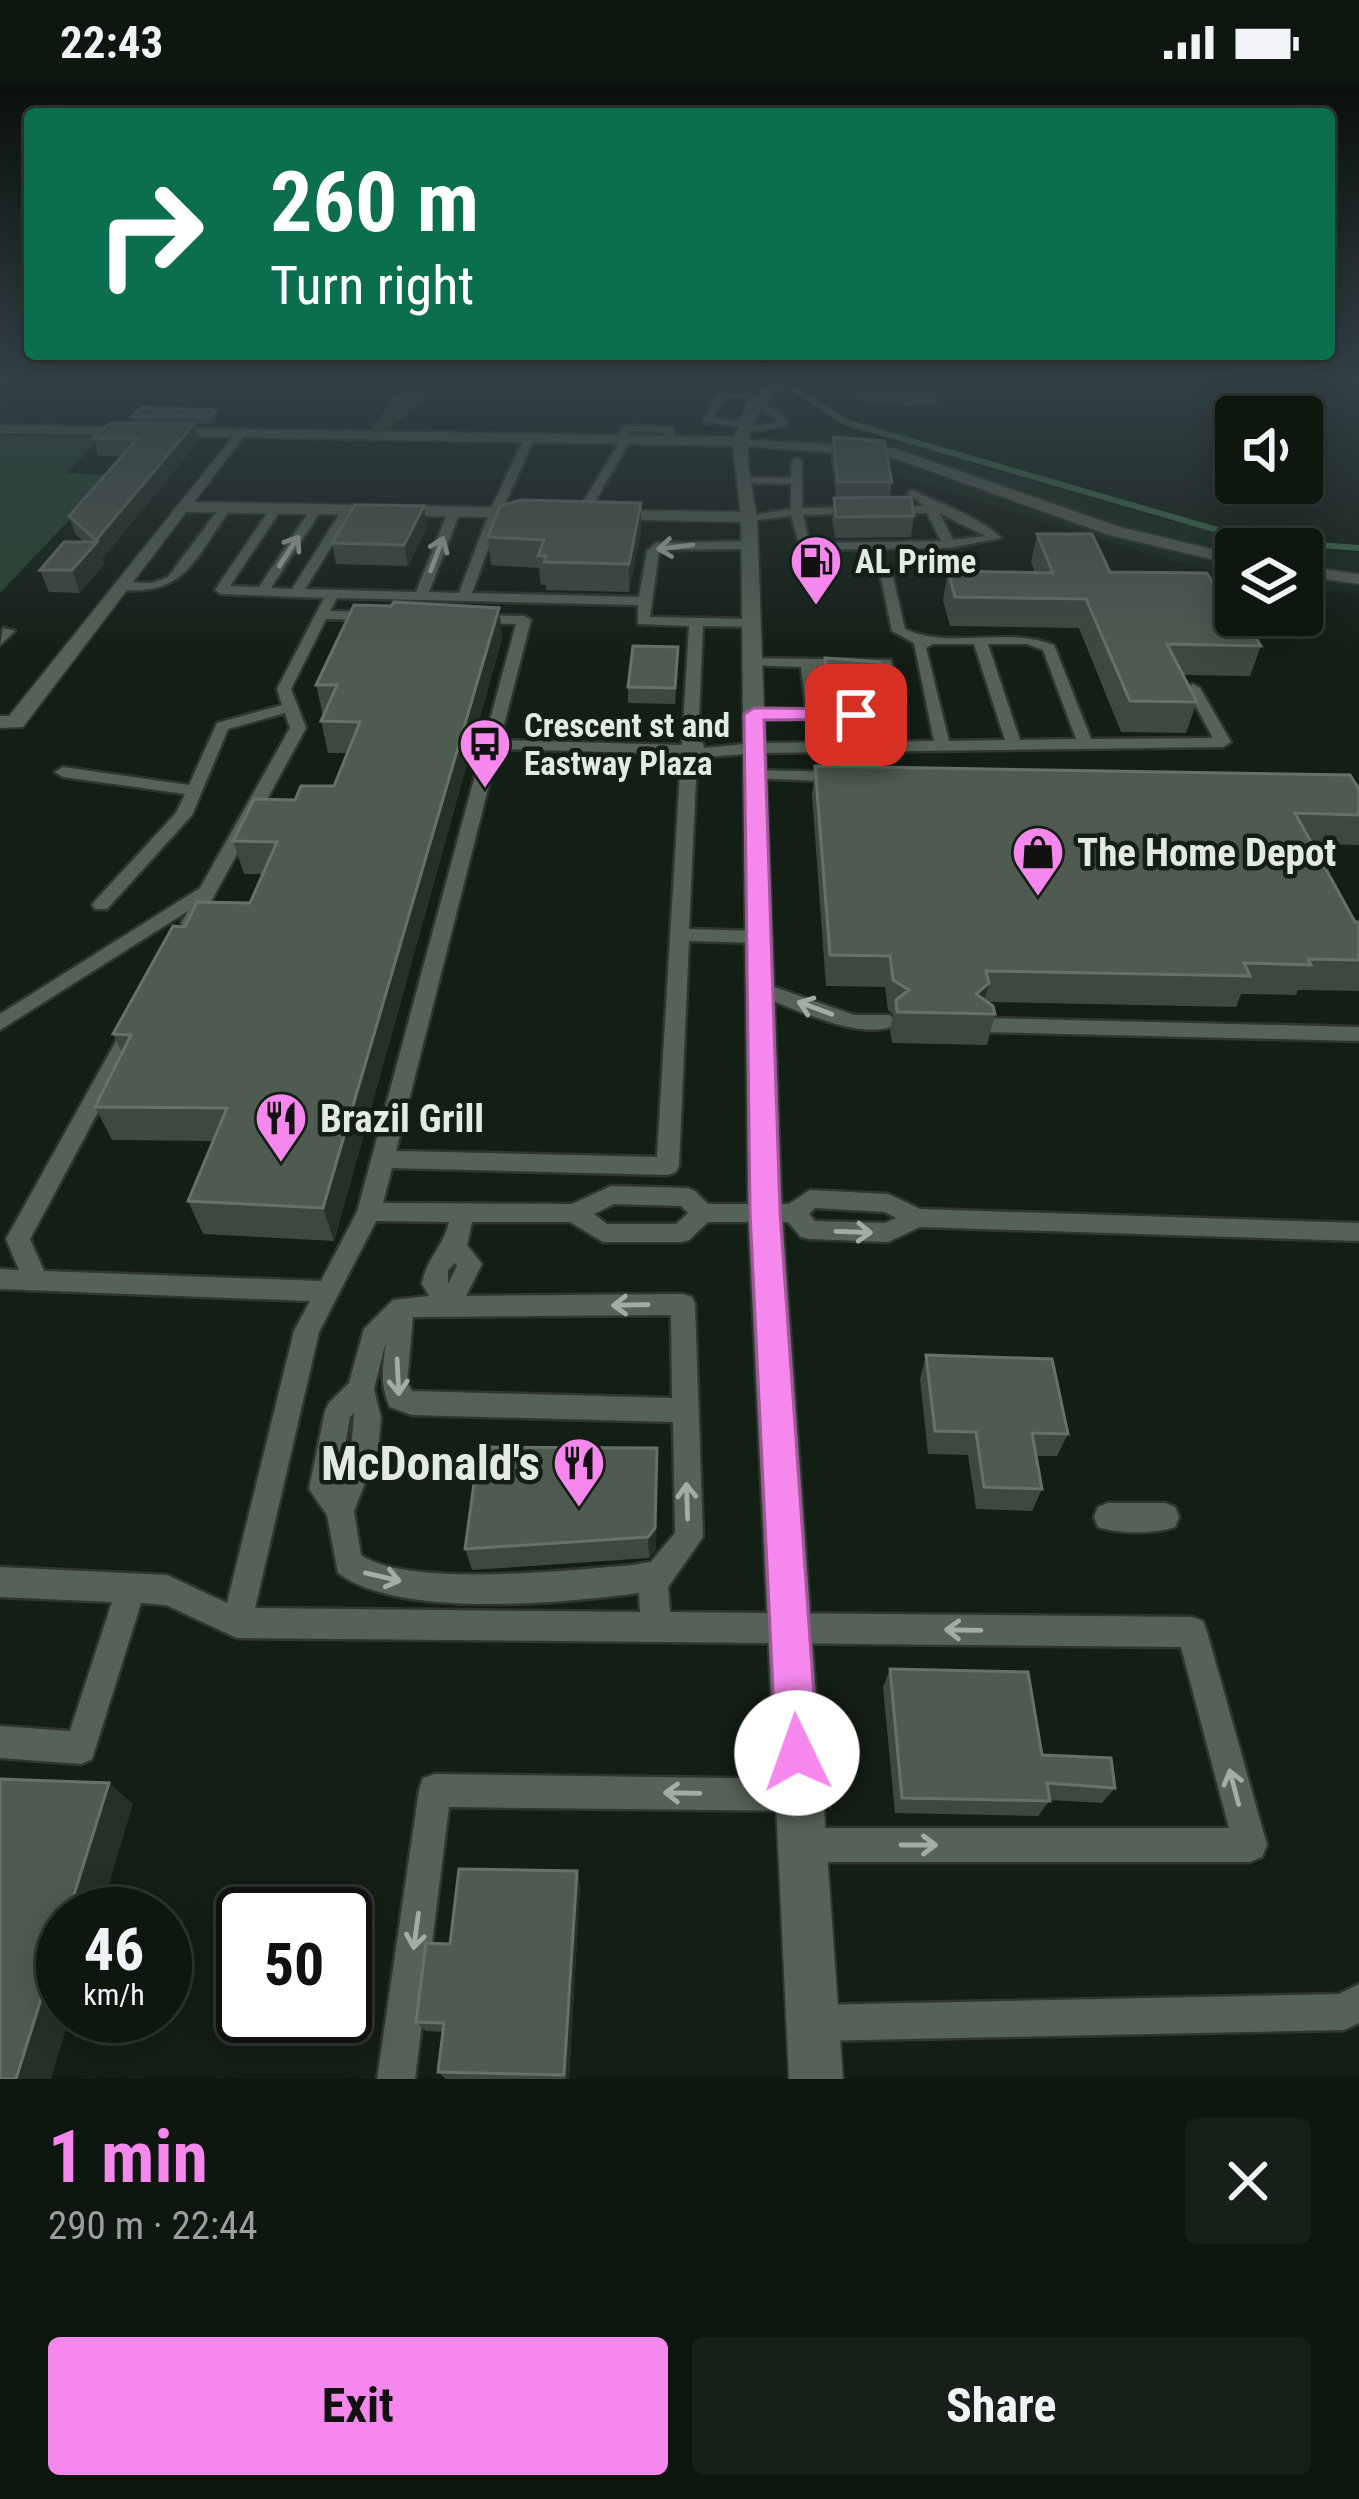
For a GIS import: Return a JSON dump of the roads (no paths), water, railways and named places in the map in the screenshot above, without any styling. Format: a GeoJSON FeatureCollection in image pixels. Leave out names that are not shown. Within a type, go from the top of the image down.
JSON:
{"type":"FeatureCollection","features":[{"type":"Feature","properties":{"kind":"main road"},"geometry":{"type":"LineString","coordinates":[[8,722],[211,470]]}},
{"type":"Feature","properties":{"kind":"main road"},"geometry":{"type":"LineString","coordinates":[[743,470],[752,623],[760,988],[780,1213],[790,1628],[816,2079]]}},
{"type":"Feature","properties":{"kind":"main road"},"geometry":{"type":"LineString","coordinates":[[942,470],[1115,531],[1215,555]]}},
{"type":"Feature","properties":{"kind":"main road"},"geometry":{"type":"LineString","coordinates":[[182,507],[748,517]]}},
{"type":"Feature","properties":{"kind":"main road"},"geometry":{"type":"LineString","coordinates":[[1323,574],[1359,579]]}},
{"type":"Feature","properties":{"kind":"lane"},"geometry":{"type":"LineString","coordinates":[[464,597],[514,470]]}},
{"type":"Feature","properties":{"kind":"lane"},"geometry":{"type":"LineString","coordinates":[[582,514],[606,470]]}},
{"type":"Feature","properties":{"kind":"lane"},"geometry":{"type":"LineString","coordinates":[[748,517],[797,511],[931,510],[976,519],[994,538],[933,546],[805,548],[797,511],[797,470]]}},
{"type":"Feature","properties":{"kind":"lane"},"geometry":{"type":"LineString","coordinates":[[743,479],[797,481]]}},
{"type":"Feature","properties":{"kind":"lane"},"geometry":{"type":"LineString","coordinates":[[913,494],[931,510],[949,544]]}},
{"type":"Feature","properties":{"kind":"lane"},"geometry":{"type":"LineString","coordinates":[[121,586],[153,587],[172,580],[225,508]]}},
{"type":"Feature","properties":{"kind":"lane"},"geometry":{"type":"LineString","coordinates":[[276,508],[221,590],[645,601]]}},
{"type":"Feature","properties":{"kind":"lane"},"geometry":{"type":"LineString","coordinates":[[262,592],[316,509]]}},
{"type":"Feature","properties":{"kind":"lane"},"geometry":{"type":"LineString","coordinates":[[296,593],[348,510]]}},
{"type":"Feature","properties":{"kind":"lane"},"geometry":{"type":"LineString","coordinates":[[421,596],[454,512]]}},
{"type":"Feature","properties":{"kind":"lane"},"geometry":{"type":"LineString","coordinates":[[749,545],[659,546],[653,551],[643,621],[752,623]]}},
{"type":"Feature","properties":{"kind":"lane"},"geometry":{"type":"LineString","coordinates":[[885,568],[899,632],[924,643],[1029,640],[1049,648],[1085,743]]}},
{"type":"Feature","properties":{"kind":"lane"},"geometry":{"type":"LineString","coordinates":[[175,951],[298,728],[284,689],[333,594]]}},
{"type":"Feature","properties":{"kind":"lane"},"geometry":{"type":"LineString","coordinates":[[321,615],[389,617]]}},
{"type":"Feature","properties":{"kind":"lane"},"geometry":{"type":"LineString","coordinates":[[237,1623],[307,1330],[369,1212],[524,620],[456,618]]}},
{"type":"Feature","properties":{"kind":"lane"},"geometry":{"type":"LineString","coordinates":[[383,1159],[668,1166],[696,622]]}},
{"type":"Feature","properties":{"kind":"lane"},"geometry":{"type":"LineString","coordinates":[[980,640],[1014,743]]}},
{"type":"Feature","properties":{"kind":"lane"},"geometry":{"type":"LineString","coordinates":[[924,643],[919,646],[942,744]]}},
{"type":"Feature","properties":{"kind":"lane"},"geometry":{"type":"LineString","coordinates":[[752,662],[811,662],[827,669],[889,674],[897,715],[754,714]]}},
{"type":"Feature","properties":{"kind":"lane"},"geometry":{"type":"LineString","coordinates":[[811,662],[814,715]]}},
{"type":"Feature","properties":{"kind":"lane"},"geometry":{"type":"LineString","coordinates":[[491,744],[719,754],[755,748],[1223,742],[1193,688]]}},
{"type":"Feature","properties":{"kind":"lane"},"geometry":{"type":"LineString","coordinates":[[101,905],[184,815],[222,726],[291,707]]}},
{"type":"Feature","properties":{"kind":"lane"},"geometry":{"type":"LineString","coordinates":[[63,772],[195,791]]}},
{"type":"Feature","properties":{"kind":"lane"},"geometry":{"type":"LineString","coordinates":[[755,775],[851,777]]}},
{"type":"Feature","properties":{"kind":"lane"},"geometry":{"type":"LineString","coordinates":[[0,1023],[208,889]]}},
{"type":"Feature","properties":{"kind":"lane"},"geometry":{"type":"LineString","coordinates":[[680,935],[759,937]]}},
{"type":"Feature","properties":{"kind":"lane"},"geometry":{"type":"LineString","coordinates":[[760,988],[852,1022],[880,1022]]}},
{"type":"Feature","properties":{"kind":"lane"},"geometry":{"type":"LineString","coordinates":[[36,1281],[18,1239],[141,1012]]}},
{"type":"Feature","properties":{"kind":"lane"},"geometry":{"type":"LineString","coordinates":[[983,1025],[1359,1034]]}},
{"type":"Feature","properties":{"kind":"lane"},"geometry":{"type":"LineString","coordinates":[[369,1212],[575,1213],[610,1195],[687,1197],[703,1213]]}},
{"type":"Feature","properties":{"kind":"lane"},"geometry":{"type":"LineString","coordinates":[[448,1306],[464,1285],[470,1264],[454,1247],[463,1212]]}},
{"type":"Feature","properties":{"kind":"lane"},"geometry":{"type":"LineString","coordinates":[[575,1213],[603,1233],[681,1234],[703,1213],[780,1213],[808,1230],[848,1232],[888,1233],[917,1218],[1359,1232]]}},
{"type":"Feature","properties":{"kind":"lane"},"geometry":{"type":"LineString","coordinates":[[0,1279],[327,1291]]}},
{"type":"Feature","properties":{"kind":"lane"},"geometry":{"type":"LineString","coordinates":[[683,1304],[688,1537],[653,1577],[622,1582],[461,1585],[370,1577],[348,1563],[340,1509],[322,1490],[338,1411],[361,1389],[373,1337],[402,1306],[448,1306],[683,1304]]}},
{"type":"Feature","properties":{"kind":"lane"},"geometry":{"type":"LineString","coordinates":[[402,1306],[394,1383],[399,1399],[685,1410]]}},
{"type":"Feature","properties":{"kind":"lane"},"geometry":{"type":"LineString","coordinates":[[1108,1517],[1165,1517]]}},
{"type":"Feature","properties":{"kind":"lane"},"geometry":{"type":"LineString","coordinates":[[653,1577],[656,1627]]}},
{"type":"Feature","properties":{"kind":"lane"},"geometry":{"type":"LineString","coordinates":[[0,1582],[167,1590],[237,1623],[1192,1632],[1250,1845],[802,1845]]}},
{"type":"Feature","properties":{"kind":"lane"},"geometry":{"type":"LineString","coordinates":[[0,1742],[81,1748],[131,1588]]}},
{"type":"Feature","properties":{"kind":"lane"},"geometry":{"type":"LineString","coordinates":[[396,2079],[435,1790],[800,1795]]}},
{"type":"Feature","properties":{"kind":"lane"},"geometry":{"type":"LineString","coordinates":[[813,2023],[1343,2012],[1359,2002]]}},
{"type":"Feature","properties":{"kind":"waterway"},"geometry":{"type":"LineString","coordinates":[[1011,470],[1252,540],[1359,548]]}},
{"type":"Feature","properties":{"kind":"place","name":"AL Prime"},"geometry":{"type":"Point","coordinates":[816,607]}},
{"type":"Feature","properties":{"kind":"place","name":"Crescent st and Eastway Plaza"},"geometry":{"type":"Point","coordinates":[485,790]}},
{"type":"Feature","properties":{"kind":"place","name":"The Home Depot"},"geometry":{"type":"Point","coordinates":[1038,898]}},
{"type":"Feature","properties":{"kind":"place","name":"Brazil Grill"},"geometry":{"type":"Point","coordinates":[281,1164]}},
{"type":"Feature","properties":{"kind":"place","name":"McDonald's"},"geometry":{"type":"Point","coordinates":[579,1509]}}]}
